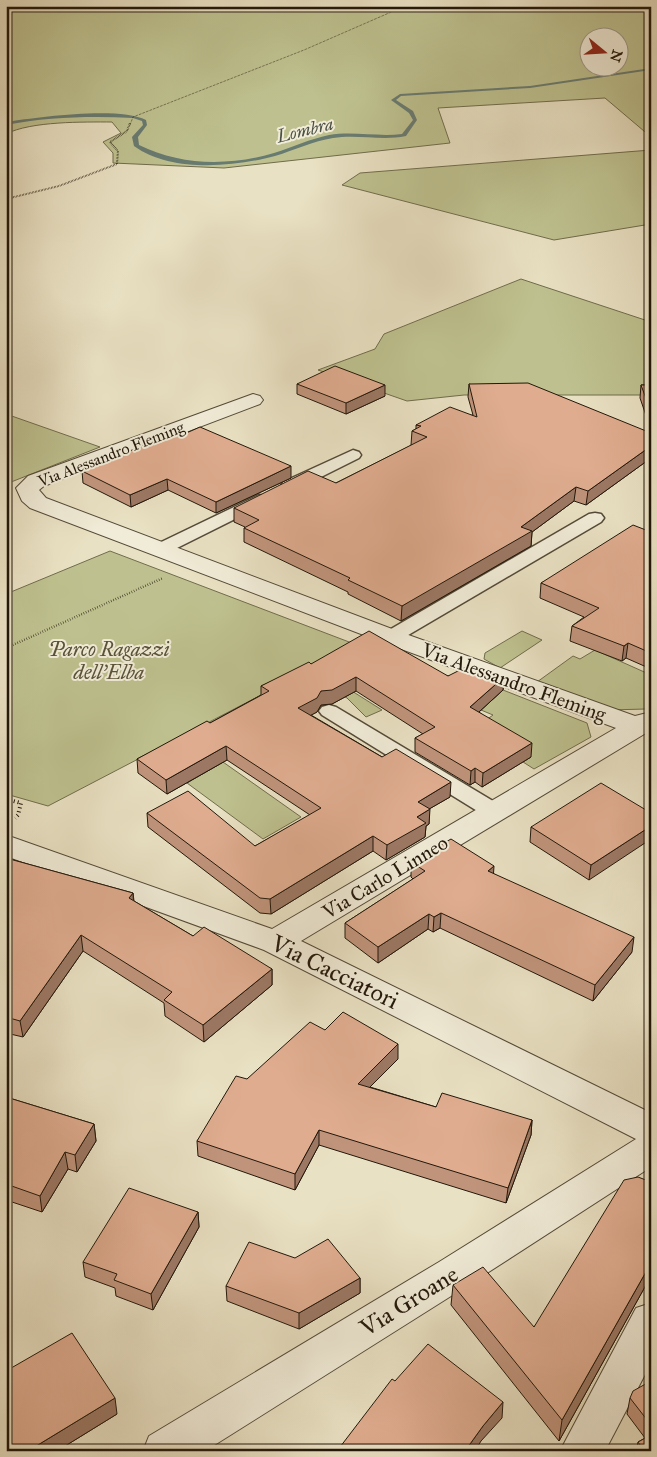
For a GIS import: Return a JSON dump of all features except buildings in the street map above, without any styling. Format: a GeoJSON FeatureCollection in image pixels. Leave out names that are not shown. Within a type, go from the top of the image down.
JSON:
{"type":"FeatureCollection","features":[{"type":"Feature","properties":{"kind":"street","name":"Via Alessandro Fleming"},"geometry":{"type":"LineString","coordinates":[[253,400],[36,481],[27,488],[30,496],[38,503],[390,637],[644,722]]}},
{"type":"Feature","properties":{"kind":"street","name":"Via Carlo Linneo"},"geometry":{"type":"LineString","coordinates":[[275,942],[644,722]]}},
{"type":"Feature","properties":{"kind":"street","name":"Via Cacciatori"},"geometry":{"type":"LineString","coordinates":[[9,833],[275,942],[651,1130]]}},
{"type":"Feature","properties":{"kind":"street","name":"Via Groane"},"geometry":{"type":"LineString","coordinates":[[165,1451],[452,1274],[651,1148]]}},
{"type":"Feature","properties":{"kind":"street"},"geometry":{"type":"LineString","coordinates":[[582,1451],[651,1322]]}},
{"type":"Feature","properties":{"kind":"lane"},"geometry":{"type":"LineString","coordinates":[[161,549],[352,455]]}},
{"type":"Feature","properties":{"kind":"lane","name":"Via Alessandro Fleming"},"geometry":{"type":"LineString","coordinates":[[390,637],[595,518]]}},
{"type":"Feature","properties":{"kind":"lane"},"geometry":{"type":"LineString","coordinates":[[329,711],[495,812]]}},
{"type":"Feature","properties":{"kind":"path"},"geometry":{"type":"LineString","coordinates":[[6,199],[59,186],[117,164],[118,151],[110,142],[126,131],[133,117],[304,50],[405,6]]}},
{"type":"Feature","properties":{"kind":"path"},"geometry":{"type":"LineString","coordinates":[[6,648],[196,562]]}},
{"type":"Feature","properties":{"kind":"path"},"geometry":{"type":"LineString","coordinates":[[6,799],[21,803],[18,815],[9,833]]}},
{"type":"Feature","properties":{"kind":"green space"},"geometry":{"type":"Polygon","coordinates":[[[6,6],[651,6],[651,137],[605,98],[438,108],[450,143],[224,168],[113,163],[113,153],[103,142],[121,133],[112,122],[43,124],[6,134],[6,6]]]}},
{"type":"Feature","properties":{"kind":"green space"},"geometry":{"type":"Polygon","coordinates":[[[651,150],[651,224],[554,240],[342,185],[360,173],[651,150]]]}},
{"type":"Feature","properties":{"kind":"green space"},"geometry":{"type":"Polygon","coordinates":[[[521,279],[651,322],[651,395],[464,395],[407,401],[318,370],[375,349],[384,334],[521,279]]]}},
{"type":"Feature","properties":{"kind":"green space"},"geometry":{"type":"Polygon","coordinates":[[[6,414],[100,447],[6,484],[6,414]]]}},
{"type":"Feature","properties":{"kind":"green space","name":"Parco Ragazzi dell'Elba"},"geometry":{"type":"Polygon","coordinates":[[[110,551],[357,645],[48,806],[6,794],[6,594],[110,551]]]}},
{"type":"Feature","properties":{"kind":"green space"},"geometry":{"type":"Polygon","coordinates":[[[522,631],[542,640],[500,668],[484,659],[485,653],[522,631]]]}},
{"type":"Feature","properties":{"kind":"green space"},"geometry":{"type":"Polygon","coordinates":[[[595,650],[651,675],[651,706],[646,709],[608,710],[537,682],[573,656],[580,659],[595,650]]]}},
{"type":"Feature","properties":{"kind":"green space"},"geometry":{"type":"Polygon","coordinates":[[[344,686],[382,710],[366,717],[347,698],[340,694],[344,686]]]}},
{"type":"Feature","properties":{"kind":"green space"},"geometry":{"type":"Polygon","coordinates":[[[503,690],[587,723],[591,737],[534,769],[523,762],[531,757],[478,726],[493,715],[481,710],[503,690]]]}},
{"type":"Feature","properties":{"kind":"green space"},"geometry":{"type":"Polygon","coordinates":[[[223,762],[301,817],[263,839],[187,783],[223,762]]]}},
{"type":"Feature","properties":{"kind":"waterway","name":"Lombra"},"geometry":{"type":"LineString","coordinates":[[6,124],[69,116],[133,117],[144,120],[145,125],[135,137],[137,146],[152,153],[184,162],[236,162],[268,156],[335,136],[387,137],[404,135],[415,120],[411,112],[393,100],[400,95],[530,87],[651,69]]}}]}
